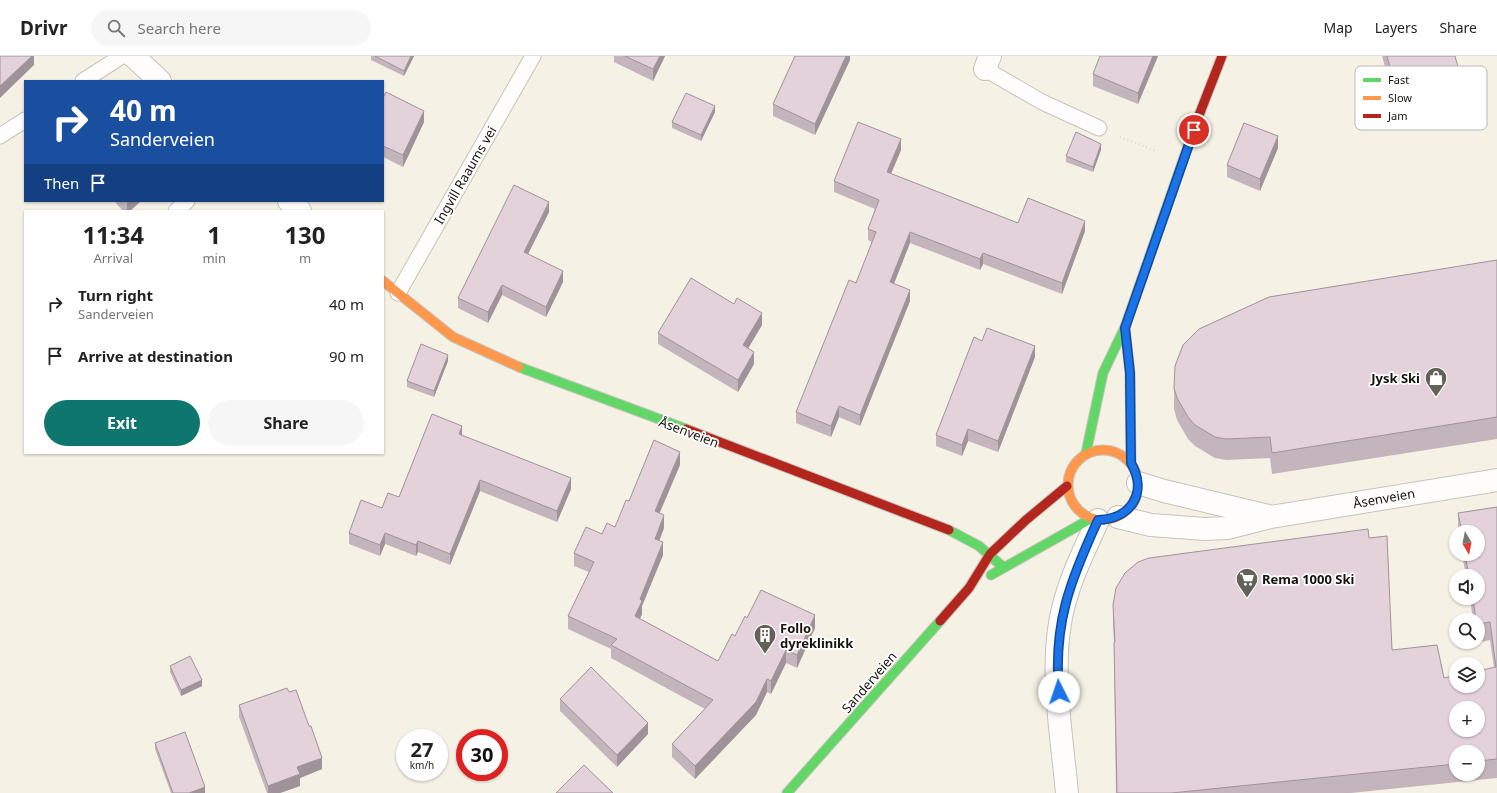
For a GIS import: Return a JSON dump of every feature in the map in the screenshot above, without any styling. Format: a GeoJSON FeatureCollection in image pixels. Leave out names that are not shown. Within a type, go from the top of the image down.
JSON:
{"type":"FeatureCollection","features":[{"type":"Feature","properties":{"kind":"main road","name":"Sanderveien"},"geometry":{"type":"LineString","coordinates":[[1086,453],[1103,373],[1125,328],[1182,160],[1222,56]]}},
{"type":"Feature","properties":{"kind":"main road","name":"Åsenveien"},"geometry":{"type":"LineString","coordinates":[[384,282],[453,337],[501,360],[788,469],[895,506],[958,533],[990,554],[1003,567]]}},
{"type":"Feature","properties":{"kind":"main road","name":"Sanderveien"},"geometry":{"type":"LineString","coordinates":[[969,588],[1003,567],[1102,518],[1126,511],[1133,503],[1137,493],[1134,473],[1130,373],[1125,328]]}},
{"type":"Feature","properties":{"kind":"main road"},"geometry":{"type":"LineString","coordinates":[[1102,518],[1082,513],[1074,506],[1069,496],[1067,486],[1072,467],[1086,453],[1105,449],[1115,451],[1124,456],[1134,473]]}},
{"type":"Feature","properties":{"kind":"main road","name":"Sanderveien"},"geometry":{"type":"LineString","coordinates":[[787,793],[969,588],[990,554],[1026,520],[1067,486]]}},
{"type":"Feature","properties":{"kind":"street"},"geometry":{"type":"LineString","coordinates":[[133,56],[159,80]]}},
{"type":"Feature","properties":{"kind":"street"},"geometry":{"type":"LineString","coordinates":[[290,202],[299,210]]}},
{"type":"Feature","properties":{"kind":"street","name":"Åsenveien"},"geometry":{"type":"LineString","coordinates":[[1134,473],[1164,491],[1271,517]]}},
{"type":"Feature","properties":{"kind":"street","name":"Åsenveien"},"geometry":{"type":"LineString","coordinates":[[1102,518],[1205,529],[1227,528],[1271,517],[1497,480]]}},
{"type":"Feature","properties":{"kind":"street"},"geometry":{"type":"LineString","coordinates":[[1067,793],[1057,678],[1057,648],[1066,597],[1078,563],[1102,518]]}},
{"type":"Feature","properties":{"kind":"lane"},"geometry":{"type":"LineString","coordinates":[[85,80],[122,56]]}},
{"type":"Feature","properties":{"kind":"lane","name":"Ingvill Raaums vei"},"geometry":{"type":"LineString","coordinates":[[398,293],[533,56]]}},
{"type":"Feature","properties":{"kind":"lane"},"geometry":{"type":"LineString","coordinates":[[987,63],[1042,102],[1099,128]]}},
{"type":"Feature","properties":{"kind":"lane"},"geometry":{"type":"LineString","coordinates":[[0,136],[24,121]]}},
{"type":"Feature","properties":{"kind":"lane"},"geometry":{"type":"LineString","coordinates":[[177,210],[186,202]]}},
{"type":"Feature","properties":{"kind":"path"},"geometry":{"type":"LineString","coordinates":[[1099,128],[1182,160]]}},
{"type":"Feature","properties":{"kind":"building"},"geometry":{"type":"Polygon","coordinates":[[[0,56],[32,56],[0,86],[0,56]]]}},
{"type":"Feature","properties":{"kind":"building"},"geometry":{"type":"Polygon","coordinates":[[[375,56],[411,56],[404,71],[375,56]]]}},
{"type":"Feature","properties":{"kind":"building"},"geometry":{"type":"Polygon","coordinates":[[[625,56],[660,56],[653,69],[625,56]]]}},
{"type":"Feature","properties":{"kind":"building"},"geometry":{"type":"Polygon","coordinates":[[[795,56],[846,56],[815,124],[773,104],[795,56]]]}},
{"type":"Feature","properties":{"kind":"building"},"geometry":{"type":"Polygon","coordinates":[[[1100,56],[1153,56],[1138,93],[1093,74],[1100,56]]]}},
{"type":"Feature","properties":{"kind":"building"},"geometry":{"type":"Polygon","coordinates":[[[1387,56],[1455,56],[1458,66],[1390,66],[1387,56]]]}},
{"type":"Feature","properties":{"kind":"building"},"geometry":{"type":"Polygon","coordinates":[[[386,92],[424,111],[403,155],[384,146],[384,96],[386,92]]]}},
{"type":"Feature","properties":{"kind":"building"},"geometry":{"type":"Polygon","coordinates":[[[686,93],[715,106],[701,135],[672,122],[686,93]]]}},
{"type":"Feature","properties":{"kind":"building"},"geometry":{"type":"Polygon","coordinates":[[[858,122],[901,139],[887,172],[1018,223],[1028,198],[1085,221],[1062,283],[983,253],[980,259],[910,232],[890,282],[910,290],[860,415],[839,406],[831,426],[796,412],[849,280],[856,283],[876,232],[868,229],[879,200],[834,181],[858,122]]]}},
{"type":"Feature","properties":{"kind":"building"},"geometry":{"type":"Polygon","coordinates":[[[1244,123],[1278,136],[1260,179],[1227,165],[1244,123]]]}},
{"type":"Feature","properties":{"kind":"building"},"geometry":{"type":"Polygon","coordinates":[[[1076,132],[1101,144],[1093,167],[1066,156],[1076,132]]]}},
{"type":"Feature","properties":{"kind":"building"},"geometry":{"type":"Polygon","coordinates":[[[514,185],[549,202],[524,252],[563,271],[546,307],[502,285],[488,312],[458,298],[514,185]]]}},
{"type":"Feature","properties":{"kind":"building"},"geometry":{"type":"Polygon","coordinates":[[[1497,260],[1497,417],[1272,453],[1270,437],[1226,439],[1215,437],[1195,425],[1188,417],[1177,398],[1174,388],[1175,366],[1183,345],[1199,329],[1269,297],[1497,260]]]}},
{"type":"Feature","properties":{"kind":"building"},"geometry":{"type":"Polygon","coordinates":[[[691,278],[734,304],[737,298],[762,313],[743,345],[754,352],[738,380],[658,333],[691,278]]]}},
{"type":"Feature","properties":{"kind":"building"},"geometry":{"type":"Polygon","coordinates":[[[987,328],[1035,346],[998,441],[968,429],[962,445],[936,435],[974,337],[982,341],[987,328]]]}},
{"type":"Feature","properties":{"kind":"building"},"geometry":{"type":"Polygon","coordinates":[[[421,344],[448,355],[434,391],[407,381],[421,344]]]}},
{"type":"Feature","properties":{"kind":"building"},"geometry":{"type":"Polygon","coordinates":[[[432,414],[462,426],[459,434],[571,478],[557,511],[480,480],[450,554],[418,541],[416,545],[385,533],[380,545],[349,533],[361,500],[382,508],[388,493],[399,497],[432,414]]]}},
{"type":"Feature","properties":{"kind":"building"},"geometry":{"type":"Polygon","coordinates":[[[654,440],[680,452],[655,511],[664,515],[655,539],[663,542],[640,599],[642,601],[635,616],[718,661],[732,634],[735,636],[745,616],[747,618],[761,590],[815,615],[797,655],[786,650],[771,681],[767,679],[756,702],[695,766],[672,744],[713,700],[611,645],[617,639],[568,616],[594,562],[574,553],[586,527],[602,534],[607,523],[615,527],[626,500],[629,501],[654,440]]]}},
{"type":"Feature","properties":{"kind":"building"},"geometry":{"type":"Polygon","coordinates":[[[1497,507],[1497,759],[1485,760],[1485,745],[1449,745],[1449,765],[1171,793],[1117,793],[1115,642],[1113,605],[1116,588],[1125,573],[1138,562],[1149,558],[1368,529],[1369,538],[1387,536],[1392,650],[1437,645],[1444,678],[1449,677],[1449,693],[1485,693],[1485,669],[1496,667],[1490,622],[1485,623],[1485,613],[1475,613],[1474,605],[1485,605],[1485,569],[1468,569],[1466,561],[1485,561],[1485,525],[1461,525],[1458,513],[1497,507]]]}},
{"type":"Feature","properties":{"kind":"building"},"geometry":{"type":"Polygon","coordinates":[[[190,656],[202,680],[181,690],[170,666],[190,656]]]}},
{"type":"Feature","properties":{"kind":"building"},"geometry":{"type":"Polygon","coordinates":[[[591,667],[648,723],[617,755],[560,699],[591,667]]]}},
{"type":"Feature","properties":{"kind":"building"},"geometry":{"type":"Polygon","coordinates":[[[287,688],[289,692],[296,690],[322,758],[297,767],[300,774],[268,786],[239,705],[287,688]]]}},
{"type":"Feature","properties":{"kind":"building"},"geometry":{"type":"Polygon","coordinates":[[[185,732],[205,787],[189,793],[173,793],[155,743],[185,732]]]}},
{"type":"Feature","properties":{"kind":"building"},"geometry":{"type":"Polygon","coordinates":[[[584,765],[613,793],[556,793],[584,765]]]}},
{"type":"Feature","properties":{"kind":"traffic: fast"},"geometry":{"type":"LineString","coordinates":[[1086,453],[1103,373],[1125,327],[1196,123]]}},
{"type":"Feature","properties":{"kind":"traffic: fast"},"geometry":{"type":"LineString","coordinates":[[519,367],[686,429]]}},
{"type":"Feature","properties":{"kind":"traffic: fast"},"geometry":{"type":"LineString","coordinates":[[991,575],[1092,518]]}},
{"type":"Feature","properties":{"kind":"traffic: fast"},"geometry":{"type":"LineString","coordinates":[[949,530],[979,546],[1003,567]]}},
{"type":"Feature","properties":{"kind":"traffic: fast"},"geometry":{"type":"LineString","coordinates":[[787,793],[940,621]]}},
{"type":"Feature","properties":{"kind":"traffic: slow"},"geometry":{"type":"LineString","coordinates":[[384,282],[453,337],[519,367]]}},
{"type":"Feature","properties":{"kind":"traffic: slow"},"geometry":{"type":"LineString","coordinates":[[1125,327],[1130,373],[1131,463]]}},
{"type":"Feature","properties":{"kind":"traffic: slow"},"geometry":{"type":"LineString","coordinates":[[1096,450],[1110,450],[1123,456],[1132,465],[1138,478],[1138,485],[1136,498],[1128,510],[1110,520],[1096,520],[1083,514],[1074,505],[1068,492],[1068,478],[1074,465],[1083,456],[1096,450]]}},
{"type":"Feature","properties":{"kind":"traffic: jam"},"geometry":{"type":"LineString","coordinates":[[1196,123],[1222,56]]}},
{"type":"Feature","properties":{"kind":"traffic: jam"},"geometry":{"type":"LineString","coordinates":[[686,429],[949,530]]}},
{"type":"Feature","properties":{"kind":"traffic: jam"},"geometry":{"type":"LineString","coordinates":[[940,621],[969,588],[990,554],[1026,520],[1067,486]]}},
{"type":"Feature","properties":{"kind":"place","name":"Jysk Ski"},"geometry":{"type":"Point","coordinates":[1436,398]}},
{"type":"Feature","properties":{"kind":"place","name":"Rema 1000 Ski"},"geometry":{"type":"Point","coordinates":[1247,598]}},
{"type":"Feature","properties":{"kind":"place","name":"Follo dyreklinikk"},"geometry":{"type":"Point","coordinates":[765,654]}},
{"type":"Feature","properties":{"kind":"route"},"geometry":{"type":"LineString","coordinates":[[1059,692],[1057,678],[1057,648],[1060,622],[1066,597],[1078,563],[1098,520],[1108,520],[1118,517],[1133,503],[1137,493],[1138,483],[1136,472],[1131,463],[1130,373],[1125,328],[1130,308],[1194,130]]}}]}
